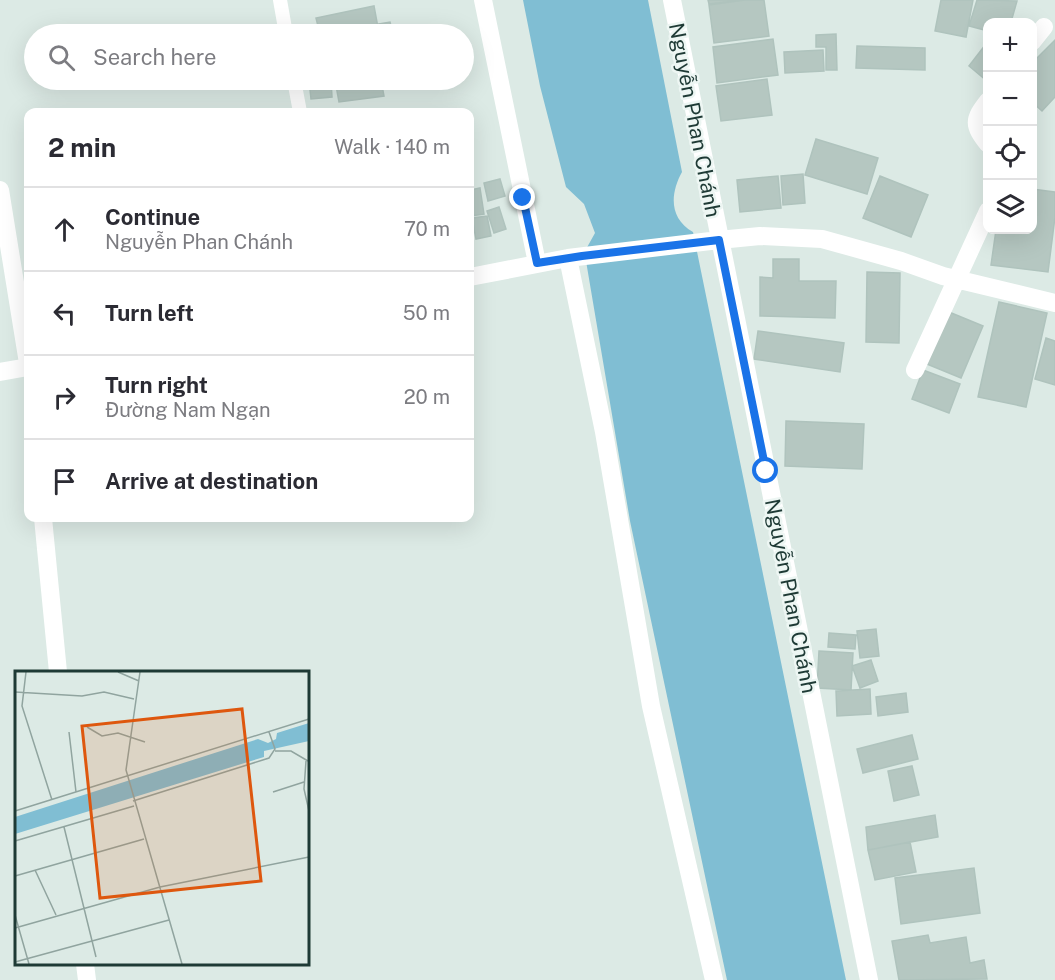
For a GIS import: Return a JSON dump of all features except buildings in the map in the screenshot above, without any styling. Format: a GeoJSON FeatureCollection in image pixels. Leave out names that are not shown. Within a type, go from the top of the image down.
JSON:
{"type":"FeatureCollection","features":[{"type":"Feature","properties":{"kind":"street"},"geometry":{"type":"LineString","coordinates":[[483,0],[537,263]]}},
{"type":"Feature","properties":{"kind":"street","name":"Nguyễn Phan Chánh"},"geometry":{"type":"LineString","coordinates":[[672,0],[869,980]]}},
{"type":"Feature","properties":{"kind":"street"},"geometry":{"type":"LineString","coordinates":[[1037,36],[1044,27]]}},
{"type":"Feature","properties":{"kind":"street"},"geometry":{"type":"LineString","coordinates":[[983,107],[976,118],[976,127],[983,138]]}},
{"type":"Feature","properties":{"kind":"street"},"geometry":{"type":"LineString","coordinates":[[0,190],[24,340]]}},
{"type":"Feature","properties":{"kind":"street"},"geometry":{"type":"LineString","coordinates":[[915,370],[983,220]]}},
{"type":"Feature","properties":{"kind":"street"},"geometry":{"type":"LineString","coordinates":[[474,276],[575,257],[760,236],[822,239],[957,279],[1055,303]]}},
{"type":"Feature","properties":{"kind":"street"},"geometry":{"type":"LineString","coordinates":[[575,257],[651,706],[714,980]]}},
{"type":"Feature","properties":{"kind":"street"},"geometry":{"type":"LineString","coordinates":[[0,372],[24,366]]}},
{"type":"Feature","properties":{"kind":"street"},"geometry":{"type":"LineString","coordinates":[[43,522],[58,671]]}},
{"type":"Feature","properties":{"kind":"street"},"geometry":{"type":"LineString","coordinates":[[85,965],[87,980]]}},
{"type":"Feature","properties":{"kind":"lane"},"geometry":{"type":"LineString","coordinates":[[280,0],[284,24]]}},
{"type":"Feature","properties":{"kind":"lane"},"geometry":{"type":"LineString","coordinates":[[296,90],[299,108]]}},
{"type":"Feature","properties":{"kind":"water"},"geometry":{"type":"Polygon","coordinates":[[[523,0],[648,0],[682,172],[675,189],[674,205],[679,220],[693,232],[846,980],[727,980],[630,521],[586,261],[585,251],[595,233],[584,204],[566,187],[540,86],[523,0]]]}},
{"type":"Feature","properties":{"kind":"route"},"geometry":{"type":"LineString","coordinates":[[523,198],[537,263],[719,240],[766,471]]}}]}
